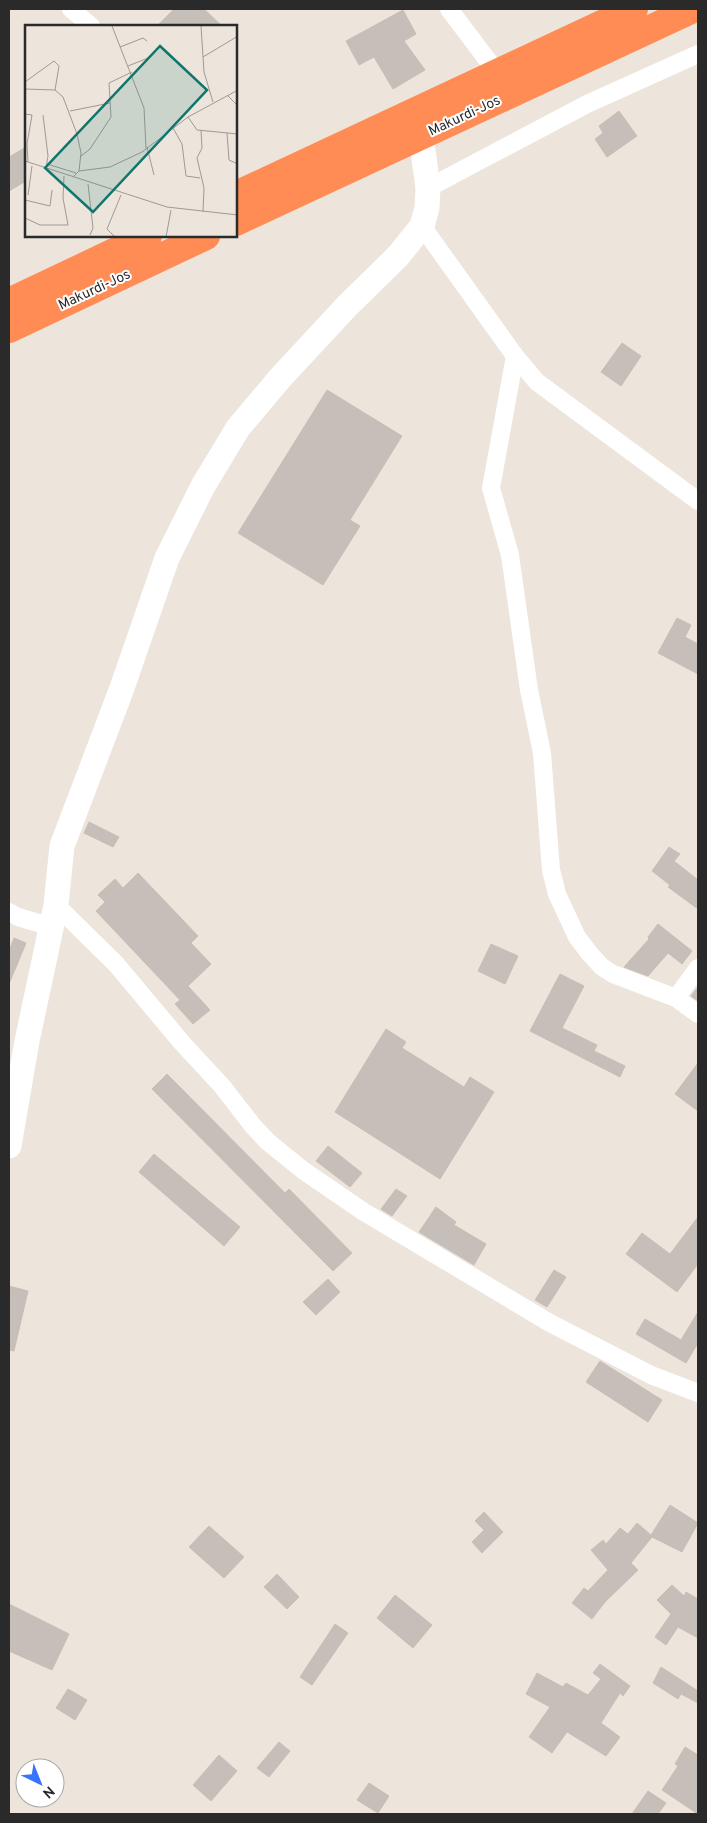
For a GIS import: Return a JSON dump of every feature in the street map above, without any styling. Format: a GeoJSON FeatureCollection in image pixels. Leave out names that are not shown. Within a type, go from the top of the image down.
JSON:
{"type":"FeatureCollection","features":[{"type":"Feature","properties":{"kind":"highway","name":"Makurdi-Jos"},"geometry":{"type":"LineString","coordinates":[[239,189],[498,74],[634,9]]}},
{"type":"Feature","properties":{"kind":"highway","name":"Makurdi-Jos"},"geometry":{"type":"LineString","coordinates":[[238,221],[422,135],[661,15],[692,9]]}},
{"type":"Feature","properties":{"kind":"highway","name":"Makurdi-Jos"},"geometry":{"type":"LineString","coordinates":[[9,302],[144,238]]}},
{"type":"Feature","properties":{"kind":"highway","name":"Makurdi-Jos"},"geometry":{"type":"LineString","coordinates":[[9,329],[202,238]]}},
{"type":"Feature","properties":{"kind":"street"},"geometry":{"type":"LineString","coordinates":[[71,9],[90,25]]}},
{"type":"Feature","properties":{"kind":"street"},"geometry":{"type":"LineString","coordinates":[[449,9],[498,74]]}},
{"type":"Feature","properties":{"kind":"street"},"geometry":{"type":"LineString","coordinates":[[428,188],[587,104],[698,54]]}},
{"type":"Feature","properties":{"kind":"street"},"geometry":{"type":"LineString","coordinates":[[9,1146],[27,1041],[54,916],[62,846],[122,688],[167,558],[204,486],[238,428],[281,377],[347,306],[398,256],[422,226],[427,208],[428,188],[422,135]]}},
{"type":"Feature","properties":{"kind":"street"},"geometry":{"type":"LineString","coordinates":[[422,226],[515,356],[537,382],[698,501]]}},
{"type":"Feature","properties":{"kind":"street"},"geometry":{"type":"LineString","coordinates":[[515,356],[491,488],[510,555],[529,690],[542,753],[551,870],[557,894],[577,937],[602,967],[613,974],[676,998],[698,1014]]}},
{"type":"Feature","properties":{"kind":"street"},"geometry":{"type":"LineString","coordinates":[[9,912],[18,917],[54,916],[116,964],[183,1044],[222,1086],[252,1126],[268,1142],[304,1170],[364,1212],[550,1323],[651,1375],[698,1393]]}},
{"type":"Feature","properties":{"kind":"street"},"geometry":{"type":"LineString","coordinates":[[676,998],[698,968]]}},
{"type":"Feature","properties":{"kind":"building"},"geometry":{"type":"Polygon","coordinates":[[[174,9],[204,9],[221,25],[158,25],[174,9]]]}},
{"type":"Feature","properties":{"kind":"building"},"geometry":{"type":"Polygon","coordinates":[[[403,10],[416,34],[404,41],[425,70],[393,89],[374,57],[359,65],[346,41],[403,10]]]}},
{"type":"Feature","properties":{"kind":"building"},"geometry":{"type":"Polygon","coordinates":[[[619,111],[637,136],[607,157],[595,139],[603,133],[599,126],[619,111]]]}},
{"type":"Feature","properties":{"kind":"building"},"geometry":{"type":"Polygon","coordinates":[[[25,148],[25,182],[9,191],[9,157],[25,148]]]}},
{"type":"Feature","properties":{"kind":"building"},"geometry":{"type":"Polygon","coordinates":[[[622,343],[641,356],[621,386],[601,372],[622,343]]]}},
{"type":"Feature","properties":{"kind":"building"},"geometry":{"type":"Polygon","coordinates":[[[327,390],[402,436],[350,520],[360,526],[323,585],[238,533],[327,390]]]}},
{"type":"Feature","properties":{"kind":"building"},"geometry":{"type":"Polygon","coordinates":[[[677,618],[691,625],[685,637],[698,644],[698,674],[658,653],[677,618]]]}},
{"type":"Feature","properties":{"kind":"building"},"geometry":{"type":"Polygon","coordinates":[[[89,822],[119,837],[113,847],[84,833],[89,822]]]}},
{"type":"Feature","properties":{"kind":"building"},"geometry":{"type":"Polygon","coordinates":[[[669,847],[680,854],[674,861],[698,880],[698,909],[668,887],[670,885],[652,871],[669,847]]]}},
{"type":"Feature","properties":{"kind":"building"},"geometry":{"type":"Polygon","coordinates":[[[138,873],[198,936],[191,943],[211,964],[188,986],[210,1010],[193,1024],[175,1004],[180,1000],[96,911],[105,902],[98,895],[115,879],[123,888],[138,873]]]}},
{"type":"Feature","properties":{"kind":"building"},"geometry":{"type":"Polygon","coordinates":[[[658,924],[692,951],[682,964],[668,953],[648,976],[624,967],[649,939],[648,937],[658,924]]]}},
{"type":"Feature","properties":{"kind":"building"},"geometry":{"type":"Polygon","coordinates":[[[14,938],[26,943],[9,984],[9,951],[14,938]]]}},
{"type":"Feature","properties":{"kind":"building"},"geometry":{"type":"Polygon","coordinates":[[[491,944],[518,956],[505,984],[478,971],[491,944]]]}},
{"type":"Feature","properties":{"kind":"building"},"geometry":{"type":"Polygon","coordinates":[[[560,974],[584,986],[562,1028],[597,1045],[594,1051],[625,1066],[620,1077],[530,1031],[560,974]]]}},
{"type":"Feature","properties":{"kind":"building"},"geometry":{"type":"Polygon","coordinates":[[[698,987],[698,1001],[691,996],[698,987]]]}},
{"type":"Feature","properties":{"kind":"building"},"geometry":{"type":"Polygon","coordinates":[[[386,1029],[406,1042],[402,1048],[464,1087],[470,1077],[494,1092],[440,1179],[335,1112],[386,1029]]]}},
{"type":"Feature","properties":{"kind":"building"},"geometry":{"type":"Polygon","coordinates":[[[698,1063],[698,1111],[675,1094],[698,1063]]]}},
{"type":"Feature","properties":{"kind":"building"},"geometry":{"type":"Polygon","coordinates":[[[167,1074],[285,1193],[289,1189],[352,1253],[333,1271],[152,1089],[167,1074]]]}},
{"type":"Feature","properties":{"kind":"building"},"geometry":{"type":"Polygon","coordinates":[[[328,1146],[362,1173],[350,1187],[316,1161],[328,1146]]]}},
{"type":"Feature","properties":{"kind":"building"},"geometry":{"type":"Polygon","coordinates":[[[154,1154],[240,1227],[224,1246],[139,1172],[154,1154]]]}},
{"type":"Feature","properties":{"kind":"building"},"geometry":{"type":"Polygon","coordinates":[[[396,1189],[407,1196],[392,1216],[381,1209],[396,1189]]]}},
{"type":"Feature","properties":{"kind":"building"},"geometry":{"type":"Polygon","coordinates":[[[436,1207],[456,1222],[454,1225],[486,1244],[474,1265],[419,1232],[436,1207]]]}},
{"type":"Feature","properties":{"kind":"building"},"geometry":{"type":"Polygon","coordinates":[[[698,1217],[698,1264],[677,1292],[626,1254],[642,1233],[670,1254],[698,1217]]]}},
{"type":"Feature","properties":{"kind":"building"},"geometry":{"type":"Polygon","coordinates":[[[554,1270],[566,1277],[547,1307],[535,1300],[554,1270]]]}},
{"type":"Feature","properties":{"kind":"building"},"geometry":{"type":"Polygon","coordinates":[[[328,1279],[340,1292],[316,1315],[303,1302],[328,1279]]]}},
{"type":"Feature","properties":{"kind":"building"},"geometry":{"type":"Polygon","coordinates":[[[9,1286],[28,1291],[14,1351],[9,1350],[9,1286]]]}},
{"type":"Feature","properties":{"kind":"building"},"geometry":{"type":"Polygon","coordinates":[[[698,1312],[698,1343],[686,1363],[636,1334],[645,1319],[681,1340],[698,1312]]]}},
{"type":"Feature","properties":{"kind":"building"},"geometry":{"type":"Polygon","coordinates":[[[600,1361],[662,1400],[648,1422],[586,1382],[600,1361]]]}},
{"type":"Feature","properties":{"kind":"building"},"geometry":{"type":"Polygon","coordinates":[[[670,1505],[698,1523],[682,1552],[652,1537],[631,1563],[638,1570],[605,1602],[592,1619],[572,1603],[584,1588],[588,1591],[608,1570],[591,1550],[603,1540],[606,1544],[620,1528],[628,1534],[637,1523],[651,1535],[670,1505]]]}},
{"type":"Feature","properties":{"kind":"building"},"geometry":{"type":"Polygon","coordinates":[[[484,1512],[503,1532],[482,1553],[472,1542],[484,1530],[475,1521],[484,1512]]]}},
{"type":"Feature","properties":{"kind":"building"},"geometry":{"type":"Polygon","coordinates":[[[209,1526],[244,1557],[224,1578],[189,1547],[209,1526]]]}},
{"type":"Feature","properties":{"kind":"building"},"geometry":{"type":"Polygon","coordinates":[[[277,1574],[299,1597],[287,1609],[264,1587],[277,1574]]]}},
{"type":"Feature","properties":{"kind":"building"},"geometry":{"type":"Polygon","coordinates":[[[672,1585],[684,1596],[686,1592],[698,1599],[698,1638],[678,1627],[666,1645],[655,1637],[671,1614],[657,1600],[672,1585]]]}},
{"type":"Feature","properties":{"kind":"building"},"geometry":{"type":"Polygon","coordinates":[[[395,1595],[432,1625],[413,1648],[377,1618],[395,1595]]]}},
{"type":"Feature","properties":{"kind":"building"},"geometry":{"type":"Polygon","coordinates":[[[9,1604],[69,1634],[52,1670],[9,1651],[9,1604]]]}},
{"type":"Feature","properties":{"kind":"building"},"geometry":{"type":"Polygon","coordinates":[[[335,1624],[348,1633],[312,1685],[300,1677],[335,1624]]]}},
{"type":"Feature","properties":{"kind":"building"},"geometry":{"type":"Polygon","coordinates":[[[600,1664],[630,1686],[623,1696],[620,1693],[601,1723],[620,1737],[606,1756],[567,1732],[552,1753],[529,1737],[550,1707],[526,1694],[537,1673],[563,1687],[566,1683],[588,1695],[601,1679],[593,1673],[600,1664]]]}},
{"type":"Feature","properties":{"kind":"building"},"geometry":{"type":"Polygon","coordinates":[[[661,1667],[698,1691],[698,1703],[681,1694],[678,1699],[653,1683],[661,1667]]]}},
{"type":"Feature","properties":{"kind":"building"},"geometry":{"type":"Polygon","coordinates":[[[68,1689],[87,1700],[75,1720],[56,1708],[68,1689]]]}},
{"type":"Feature","properties":{"kind":"building"},"geometry":{"type":"Polygon","coordinates":[[[279,1742],[290,1751],[269,1777],[257,1768],[279,1742]]]}},
{"type":"Feature","properties":{"kind":"building"},"geometry":{"type":"Polygon","coordinates":[[[685,1747],[698,1755],[698,1814],[662,1790],[678,1766],[675,1764],[685,1747]]]}},
{"type":"Feature","properties":{"kind":"building"},"geometry":{"type":"Polygon","coordinates":[[[219,1755],[237,1771],[211,1801],[193,1785],[219,1755]]]}},
{"type":"Feature","properties":{"kind":"building"},"geometry":{"type":"Polygon","coordinates":[[[369,1783],[389,1796],[378,1813],[357,1800],[369,1783]]]}},
{"type":"Feature","properties":{"kind":"building"},"geometry":{"type":"Polygon","coordinates":[[[648,1791],[666,1803],[658,1814],[632,1814],[648,1791]]]}}]}
